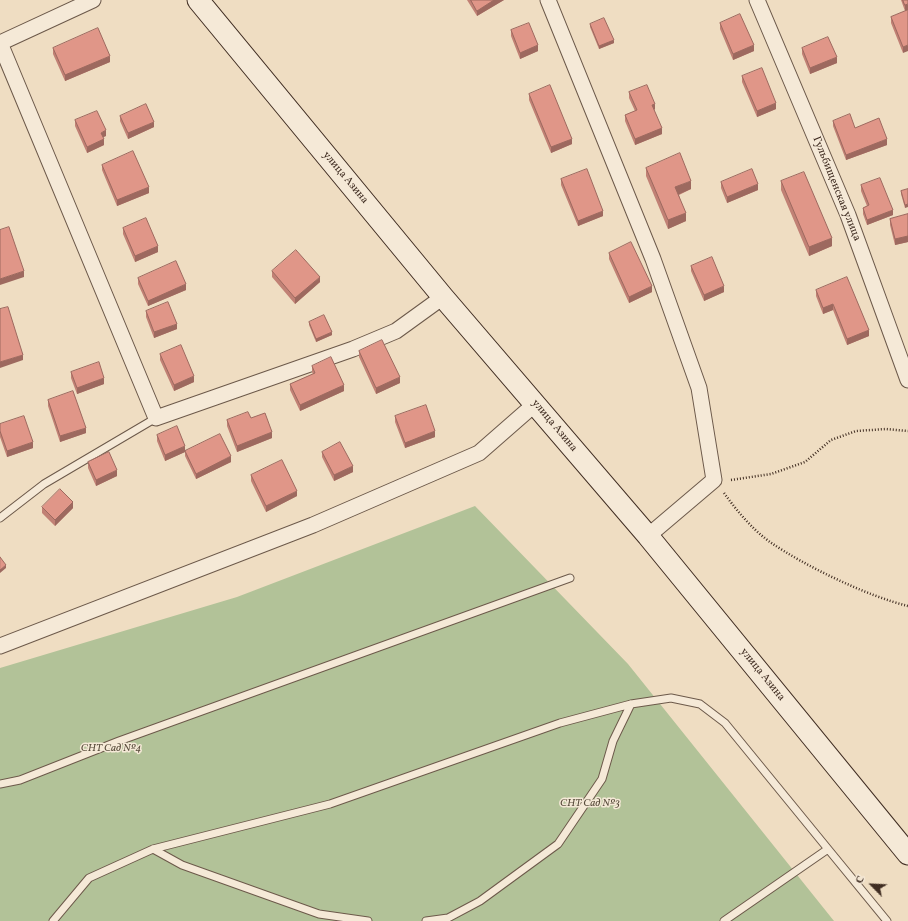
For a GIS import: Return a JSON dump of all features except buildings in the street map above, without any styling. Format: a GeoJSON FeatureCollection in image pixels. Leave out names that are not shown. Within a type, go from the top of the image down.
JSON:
{"type":"FeatureCollection","features":[{"type":"Feature","properties":{"kind":"main road","name":"улица Азина"},"geometry":{"type":"LineString","coordinates":[[198,0],[443,297],[648,536],[908,854]]}},
{"type":"Feature","properties":{"kind":"street"},"geometry":{"type":"LineString","coordinates":[[93,0],[0,43],[156,418],[353,349],[396,331],[443,297]]}},
{"type":"Feature","properties":{"kind":"street"},"geometry":{"type":"LineString","coordinates":[[548,0],[653,259],[699,388],[714,480],[648,536]]}},
{"type":"Feature","properties":{"kind":"street","name":"Гульбищенская улица"},"geometry":{"type":"LineString","coordinates":[[756,0],[848,215],[908,380]]}},
{"type":"Feature","properties":{"kind":"street"},"geometry":{"type":"LineString","coordinates":[[0,646],[313,525],[479,453],[535,404]]}},
{"type":"Feature","properties":{"kind":"lane"},"geometry":{"type":"LineString","coordinates":[[0,518],[44,484],[156,418]]}},
{"type":"Feature","properties":{"kind":"lane"},"geometry":{"type":"LineString","coordinates":[[0,784],[20,780],[119,741],[570,578]]}},
{"type":"Feature","properties":{"kind":"lane"},"geometry":{"type":"LineString","coordinates":[[53,921],[89,878],[153,849],[330,804],[560,723],[631,704],[671,698],[700,704],[725,723],[887,921]]}},
{"type":"Feature","properties":{"kind":"lane"},"geometry":{"type":"LineString","coordinates":[[426,921],[448,918],[480,901],[558,844],[602,779],[612,741],[631,704]]}},
{"type":"Feature","properties":{"kind":"lane"},"geometry":{"type":"LineString","coordinates":[[153,849],[182,865],[319,914],[368,921]]}},
{"type":"Feature","properties":{"kind":"lane"},"geometry":{"type":"LineString","coordinates":[[724,921],[828,850]]}},
{"type":"Feature","properties":{"kind":"path"},"geometry":{"type":"LineString","coordinates":[[714,480],[740,480],[771,474],[805,462],[831,440],[856,431],[886,428],[908,430]]}},
{"type":"Feature","properties":{"kind":"path"},"geometry":{"type":"LineString","coordinates":[[714,480],[739,512],[770,541],[808,565],[857,588],[908,606]]}},
{"type":"Feature","properties":{"kind":"green space"},"geometry":{"type":"Polygon","coordinates":[[[475,506],[628,664],[834,921],[0,921],[0,668],[237,597],[475,506]]]}},
{"type":"Feature","properties":{"kind":"park label","name":"СНТ Сад №4"},"geometry":{"type":"Point","coordinates":[111,749]}},
{"type":"Feature","properties":{"kind":"park label","name":"СНТ Сад №3"},"geometry":{"type":"Point","coordinates":[590,804]}}]}
